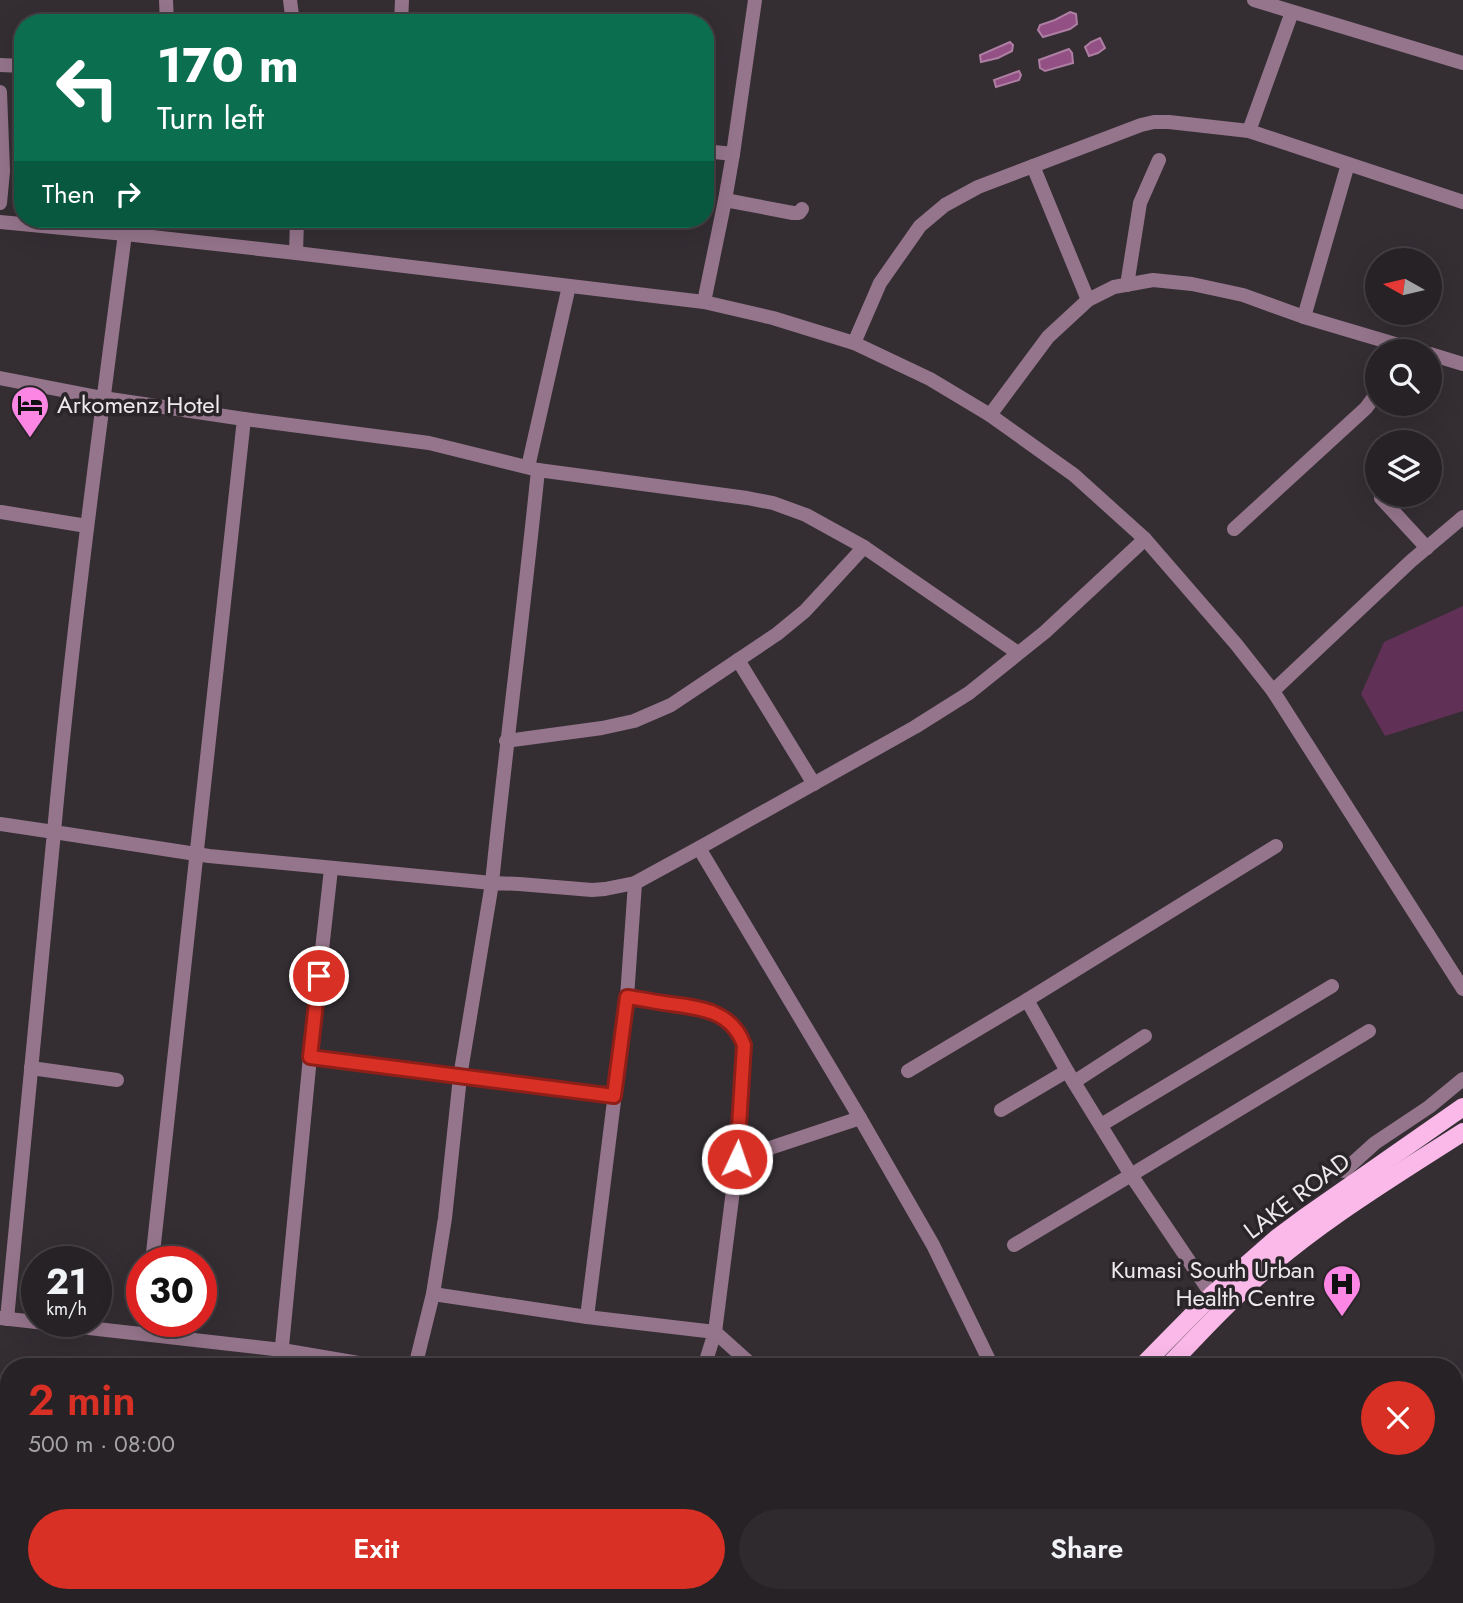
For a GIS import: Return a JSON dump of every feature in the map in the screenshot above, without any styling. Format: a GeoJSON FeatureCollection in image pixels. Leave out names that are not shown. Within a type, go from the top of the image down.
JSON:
{"type":"FeatureCollection","features":[{"type":"Feature","properties":{"kind":"main road","name":"LAKE ROAD"},"geometry":{"type":"LineString","coordinates":[[1150,1358],[1212,1295],[1304,1218],[1463,1107]]}},
{"type":"Feature","properties":{"kind":"main road","name":"LAKE ROAD"},"geometry":{"type":"LineString","coordinates":[[1176,1358],[1255,1279],[1291,1250],[1394,1176],[1463,1132]]}},
{"type":"Feature","properties":{"kind":"street"},"geometry":{"type":"LineString","coordinates":[[704,302],[733,154],[755,0]]}},
{"type":"Feature","properties":{"kind":"street"},"geometry":{"type":"LineString","coordinates":[[1254,0],[1463,63]]}},
{"type":"Feature","properties":{"kind":"street"},"geometry":{"type":"LineString","coordinates":[[1249,131],[1292,12]]}},
{"type":"Feature","properties":{"kind":"street"},"geometry":{"type":"LineString","coordinates":[[0,92],[3,171],[0,203]]}},
{"type":"Feature","properties":{"kind":"street"},"geometry":{"type":"LineString","coordinates":[[854,343],[880,283],[920,226],[945,205],[978,187],[1141,125],[1169,122],[1249,131],[1463,202]]}},
{"type":"Feature","properties":{"kind":"street"},"geometry":{"type":"LineString","coordinates":[[714,152],[733,154]]}},
{"type":"Feature","properties":{"kind":"street"},"geometry":{"type":"LineString","coordinates":[[1127,285],[1140,203],[1159,160]]}},
{"type":"Feature","properties":{"kind":"street"},"geometry":{"type":"LineString","coordinates":[[1304,317],[1348,164]]}},
{"type":"Feature","properties":{"kind":"street"},"geometry":{"type":"LineString","coordinates":[[1033,166],[1088,300]]}},
{"type":"Feature","properties":{"kind":"street"},"geometry":{"type":"LineString","coordinates":[[725,200],[793,213],[799,213],[802,209]]}},
{"type":"Feature","properties":{"kind":"street"},"geometry":{"type":"LineString","coordinates":[[62,228],[704,302],[773,318],[854,343],[930,379],[990,415],[1074,475],[1145,539],[1273,691],[1463,989]]}},
{"type":"Feature","properties":{"kind":"street"},"geometry":{"type":"LineString","coordinates":[[296,253],[297,228]]}},
{"type":"Feature","properties":{"kind":"street"},"geometry":{"type":"LineString","coordinates":[[125,234],[65,709],[31,1068],[3,1318],[126,1327]]}},
{"type":"Feature","properties":{"kind":"street"},"geometry":{"type":"LineString","coordinates":[[990,415],[1048,337],[1088,300],[1114,287],[1153,280],[1192,284],[1243,295],[1376,339]]}},
{"type":"Feature","properties":{"kind":"street"},"geometry":{"type":"LineString","coordinates":[[417,1358],[433,1294],[445,1218],[460,1077],[492,883],[506,741],[526,590],[533,468],[569,286]]}},
{"type":"Feature","properties":{"kind":"street"},"geometry":{"type":"LineString","coordinates":[[1442,358],[1463,364]]}},
{"type":"Feature","properties":{"kind":"street"},"geometry":{"type":"LineString","coordinates":[[0,378],[103,398],[429,443],[533,468],[773,503],[806,515],[864,547],[1018,653]]}},
{"type":"Feature","properties":{"kind":"street"},"geometry":{"type":"LineString","coordinates":[[1234,529],[1365,409]]}},
{"type":"Feature","properties":{"kind":"street"},"geometry":{"type":"LineString","coordinates":[[154,1246],[244,419]]}},
{"type":"Feature","properties":{"kind":"street"},"geometry":{"type":"LineString","coordinates":[[1389,507],[1427,548]]}},
{"type":"Feature","properties":{"kind":"street"},"geometry":{"type":"LineString","coordinates":[[1,512],[87,526]]}},
{"type":"Feature","properties":{"kind":"street"},"geometry":{"type":"LineString","coordinates":[[1273,691],[1463,517]]}},
{"type":"Feature","properties":{"kind":"street"},"geometry":{"type":"LineString","coordinates":[[0,824],[198,855],[331,869],[592,890],[635,883],[915,727],[969,693],[1045,632],[1145,539]]}},
{"type":"Feature","properties":{"kind":"street"},"geometry":{"type":"LineString","coordinates":[[506,741],[635,721],[671,705],[777,634],[805,611],[864,547]]}},
{"type":"Feature","properties":{"kind":"street"},"geometry":{"type":"LineString","coordinates":[[738,660],[814,784]]}},
{"type":"Feature","properties":{"kind":"street"},"geometry":{"type":"LineString","coordinates":[[908,1072],[1276,846]]}},
{"type":"Feature","properties":{"kind":"street"},"geometry":{"type":"LineString","coordinates":[[699,848],[933,1245],[985,1358]]}},
{"type":"Feature","properties":{"kind":"street"},"geometry":{"type":"LineString","coordinates":[[281,1358],[331,869]]}},
{"type":"Feature","properties":{"kind":"street"},"geometry":{"type":"LineString","coordinates":[[587,1317],[627,997],[635,883]]}},
{"type":"Feature","properties":{"kind":"street"},"geometry":{"type":"LineString","coordinates":[[1101,1125],[1332,986]]}},
{"type":"Feature","properties":{"kind":"street"},"geometry":{"type":"LineString","coordinates":[[627,997],[702,1008],[728,1021],[740,1034],[744,1045],[737,1159],[715,1332],[707,1358]]}},
{"type":"Feature","properties":{"kind":"street"},"geometry":{"type":"LineString","coordinates":[[1027,1000],[1131,1175],[1212,1295]]}},
{"type":"Feature","properties":{"kind":"street"},"geometry":{"type":"LineString","coordinates":[[1014,1245],[1369,1031]]}},
{"type":"Feature","properties":{"kind":"street"},"geometry":{"type":"LineString","coordinates":[[1001,1110],[1145,1036]]}},
{"type":"Feature","properties":{"kind":"street"},"geometry":{"type":"LineString","coordinates":[[310,1057],[614,1096]]}},
{"type":"Feature","properties":{"kind":"street"},"geometry":{"type":"LineString","coordinates":[[31,1068],[117,1080]]}},
{"type":"Feature","properties":{"kind":"street"},"geometry":{"type":"LineString","coordinates":[[1344,1171],[1375,1143],[1429,1107],[1463,1079]]}},
{"type":"Feature","properties":{"kind":"street"},"geometry":{"type":"LineString","coordinates":[[737,1159],[860,1118]]}},
{"type":"Feature","properties":{"kind":"street"},"geometry":{"type":"LineString","coordinates":[[433,1294],[587,1317],[715,1332],[744,1358]]}},
{"type":"Feature","properties":{"kind":"street"},"geometry":{"type":"LineString","coordinates":[[201,1337],[329,1358]]}},
{"type":"Feature","properties":{"kind":"shaded area"},"geometry":{"type":"Polygon","coordinates":[[[1070,12],[1076,14],[1077,24],[1070,29],[1043,37],[1038,30],[1040,25],[1070,12]]]}},
{"type":"Feature","properties":{"kind":"shaded area"},"geometry":{"type":"Polygon","coordinates":[[[1100,38],[1105,48],[1089,56],[1085,47],[1100,38]]]}},
{"type":"Feature","properties":{"kind":"shaded area"},"geometry":{"type":"Polygon","coordinates":[[[1010,42],[1013,45],[1012,51],[981,62],[980,55],[1010,42]]]}},
{"type":"Feature","properties":{"kind":"shaded area"},"geometry":{"type":"Polygon","coordinates":[[[1069,49],[1073,63],[1045,71],[1040,68],[1039,60],[1069,49]]]}},
{"type":"Feature","properties":{"kind":"shaded area"},"geometry":{"type":"Polygon","coordinates":[[[1019,71],[1019,80],[996,87],[994,80],[1019,71]]]}},
{"type":"Feature","properties":{"kind":"shaded area"},"geometry":{"type":"Polygon","coordinates":[[[1463,606],[1463,711],[1385,736],[1361,694],[1384,642],[1463,606]]]}},
{"type":"Feature","properties":{"kind":"place","name":"Arkomenz Hotel"},"geometry":{"type":"Point","coordinates":[30,439]}},
{"type":"Feature","properties":{"kind":"place","name":"Kumasi South Urban Health Centre"},"geometry":{"type":"Point","coordinates":[1342,1318]}},
{"type":"Feature","properties":{"kind":"route"},"geometry":{"type":"LineString","coordinates":[[319,976],[310,1057],[614,1096],[627,997],[702,1008],[716,1014],[728,1021],[740,1034],[744,1045],[737,1159]]}}]}
